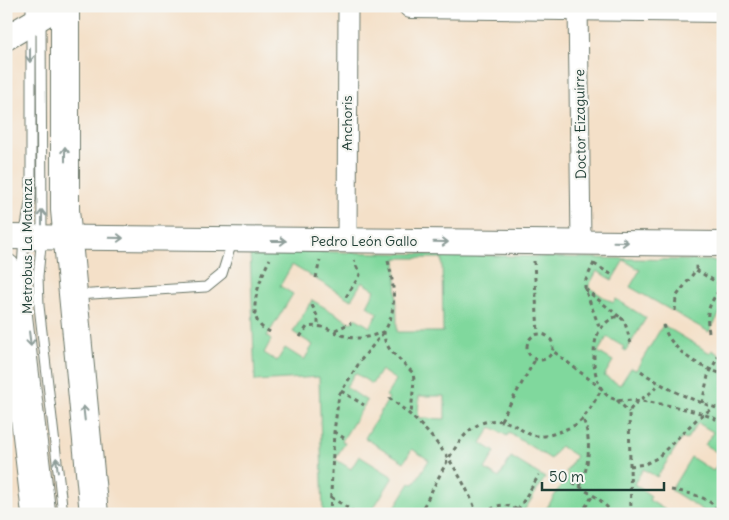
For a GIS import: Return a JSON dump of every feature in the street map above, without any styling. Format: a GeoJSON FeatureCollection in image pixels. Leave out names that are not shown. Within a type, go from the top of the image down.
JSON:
{"type":"FeatureCollection","features":[{"type":"Feature","properties":{"kind":"highway"},"geometry":{"type":"LineString","coordinates":[[45,11],[65,210],[35,237],[73,295],[94,514]]}},
{"type":"Feature","properties":{"kind":"highway"},"geometry":{"type":"LineString","coordinates":[[6,268],[11,296],[36,514]]}},
{"type":"Feature","properties":{"kind":"street","name":"Anchoris"},"geometry":{"type":"LineString","coordinates":[[347,241],[348,6]]}},
{"type":"Feature","properties":{"kind":"street"},"geometry":{"type":"LineString","coordinates":[[411,6],[723,10]]}},
{"type":"Feature","properties":{"kind":"street","name":"Doctor Eizaguirre"},"geometry":{"type":"LineString","coordinates":[[578,7],[590,249]]}},
{"type":"Feature","properties":{"kind":"street"},"geometry":{"type":"LineString","coordinates":[[6,38],[45,11]]}},
{"type":"Feature","properties":{"kind":"street","name":"Pedro León Gallo"},"geometry":{"type":"LineString","coordinates":[[35,237],[281,242],[533,242],[590,249],[723,244]]}},
{"type":"Feature","properties":{"kind":"lane","name":"Metrobus La Matanza"},"geometry":{"type":"LineString","coordinates":[[45,11],[31,198],[39,306],[63,514]]}},
{"type":"Feature","properties":{"kind":"lane","name":"Metrobus La Matanza"},"geometry":{"type":"LineString","coordinates":[[35,237],[22,269],[51,514]]}},
{"type":"Feature","properties":{"kind":"lane"},"geometry":{"type":"LineString","coordinates":[[73,295],[206,287],[222,274],[233,241]]}},
{"type":"Feature","properties":{"kind":"path"},"geometry":{"type":"LineString","coordinates":[[346,297],[360,275],[347,241]]}},
{"type":"Feature","properties":{"kind":"path"},"geometry":{"type":"LineString","coordinates":[[330,514],[334,432],[339,395],[361,360],[384,332],[393,312],[392,277],[383,241]]}},
{"type":"Feature","properties":{"kind":"path"},"geometry":{"type":"LineString","coordinates":[[270,332],[259,324],[255,305],[258,287],[263,274],[281,242]]}},
{"type":"Feature","properties":{"kind":"path"},"geometry":{"type":"LineString","coordinates":[[533,242],[538,334]]}},
{"type":"Feature","properties":{"kind":"path"},"geometry":{"type":"LineString","coordinates":[[675,312],[676,297],[696,270],[697,244]]}},
{"type":"Feature","properties":{"kind":"path"},"geometry":{"type":"LineString","coordinates":[[590,249],[614,276]]}},
{"type":"Feature","properties":{"kind":"path"},"geometry":{"type":"LineString","coordinates":[[590,249],[585,289],[600,329]]}},
{"type":"Feature","properties":{"kind":"path"},"geometry":{"type":"LineString","coordinates":[[696,270],[722,286],[711,302],[708,311],[709,332]]}},
{"type":"Feature","properties":{"kind":"path"},"geometry":{"type":"LineString","coordinates":[[585,289],[622,319],[626,324],[631,343]]}},
{"type":"Feature","properties":{"kind":"path"},"geometry":{"type":"LineString","coordinates":[[312,305],[318,318],[318,326]]}},
{"type":"Feature","properties":{"kind":"path"},"geometry":{"type":"LineString","coordinates":[[423,514],[422,509],[449,461],[468,432],[481,423],[501,420],[538,436],[555,434],[572,427],[583,419],[602,389],[594,360],[594,342],[600,329],[608,321],[615,318],[622,319]]}},
{"type":"Feature","properties":{"kind":"path"},"geometry":{"type":"LineString","coordinates":[[335,331],[351,323]]}},
{"type":"Feature","properties":{"kind":"path"},"geometry":{"type":"LineString","coordinates":[[664,325],[667,335],[678,350],[711,370],[723,374]]}},
{"type":"Feature","properties":{"kind":"path"},"geometry":{"type":"LineString","coordinates":[[300,337],[307,327],[318,326],[356,338],[373,336],[384,332]]}},
{"type":"Feature","properties":{"kind":"path"},"geometry":{"type":"LineString","coordinates":[[384,332],[385,341],[390,350],[413,373],[411,414]]}},
{"type":"Feature","properties":{"kind":"path"},"geometry":{"type":"LineString","coordinates":[[538,334],[547,336],[553,347],[553,352],[547,358],[539,361],[535,360],[528,354],[527,346],[530,338],[538,334]]}},
{"type":"Feature","properties":{"kind":"path"},"geometry":{"type":"LineString","coordinates":[[553,352],[629,412]]}},
{"type":"Feature","properties":{"kind":"path"},"geometry":{"type":"LineString","coordinates":[[702,403],[711,370],[720,355]]}},
{"type":"Feature","properties":{"kind":"path"},"geometry":{"type":"LineString","coordinates":[[501,420],[535,360]]}},
{"type":"Feature","properties":{"kind":"path"},"geometry":{"type":"LineString","coordinates":[[641,371],[659,384],[723,410]]}},
{"type":"Feature","properties":{"kind":"path"},"geometry":{"type":"LineString","coordinates":[[632,514],[629,412],[632,406],[639,400],[654,392],[659,384]]}},
{"type":"Feature","properties":{"kind":"path"},"geometry":{"type":"LineString","coordinates":[[341,390],[364,406]]}},
{"type":"Feature","properties":{"kind":"path"},"geometry":{"type":"LineString","coordinates":[[390,398],[411,414],[449,461],[472,500],[477,514]]}},
{"type":"Feature","properties":{"kind":"path"},"geometry":{"type":"LineString","coordinates":[[616,400],[639,400],[704,414],[723,423]]}},
{"type":"Feature","properties":{"kind":"path"},"geometry":{"type":"LineString","coordinates":[[630,466],[645,464],[656,458],[674,443],[697,419],[714,407]]}},
{"type":"Feature","properties":{"kind":"path"},"geometry":{"type":"LineString","coordinates":[[580,487],[585,476],[588,455],[587,432],[583,419]]}},
{"type":"Feature","properties":{"kind":"path"},"geometry":{"type":"LineString","coordinates":[[334,432],[344,438]]}},
{"type":"Feature","properties":{"kind":"path"},"geometry":{"type":"LineString","coordinates":[[484,514],[498,505],[509,505],[520,512],[539,475]]}},
{"type":"Feature","properties":{"kind":"path"},"geometry":{"type":"LineString","coordinates":[[566,478],[593,495],[614,514]]}},
{"type":"Feature","properties":{"kind":"path"},"geometry":{"type":"LineString","coordinates":[[671,490],[710,500],[720,512]]}},
{"type":"Feature","properties":{"kind":"path"},"geometry":{"type":"LineString","coordinates":[[581,514],[593,495]]}},
{"type":"Feature","properties":{"kind":"path"},"geometry":{"type":"LineString","coordinates":[[331,497],[357,514]]}},
{"type":"Feature","properties":{"kind":"path"},"geometry":{"type":"LineString","coordinates":[[391,513],[422,509]]}},
{"type":"Feature","properties":{"kind":"path"},"geometry":{"type":"LineString","coordinates":[[547,509],[554,514]]}},
{"type":"Feature","properties":{"kind":"green space"},"geometry":{"type":"Polygon","coordinates":[[[250,250],[723,261],[723,308],[709,332],[630,287],[640,270],[624,260],[612,280],[597,271],[588,287],[613,303],[616,299],[646,318],[626,351],[623,349],[624,347],[607,337],[598,352],[613,361],[604,376],[620,385],[631,368],[636,370],[663,325],[710,353],[712,350],[723,357],[723,456],[705,445],[713,432],[698,423],[686,440],[682,438],[657,477],[643,469],[634,484],[651,496],[649,500],[672,514],[543,514],[568,474],[566,472],[576,456],[560,446],[551,459],[509,433],[507,436],[491,427],[481,443],[495,452],[485,469],[499,478],[511,457],[545,478],[522,514],[392,514],[410,483],[414,484],[429,460],[412,449],[404,462],[365,438],[389,398],[386,396],[396,380],[381,370],[372,384],[355,373],[346,387],[367,401],[342,441],[345,443],[335,459],[351,469],[359,456],[393,477],[370,514],[323,514],[319,377],[255,381],[250,250]],[[396,258],[397,332],[443,332],[442,258],[396,258]],[[292,265],[280,286],[293,294],[267,336],[271,340],[264,353],[277,361],[285,348],[304,360],[313,345],[293,332],[312,300],[351,323],[355,318],[370,327],[378,313],[367,306],[375,290],[362,282],[351,300],[292,265]],[[419,396],[418,418],[445,419],[445,396],[419,396]]]}},
{"type":"Feature","properties":{"kind":"green space"},"geometry":{"type":"Polygon","coordinates":[[[723,456],[723,514],[709,514],[671,490],[691,457],[713,471],[723,456]]]}}]}
